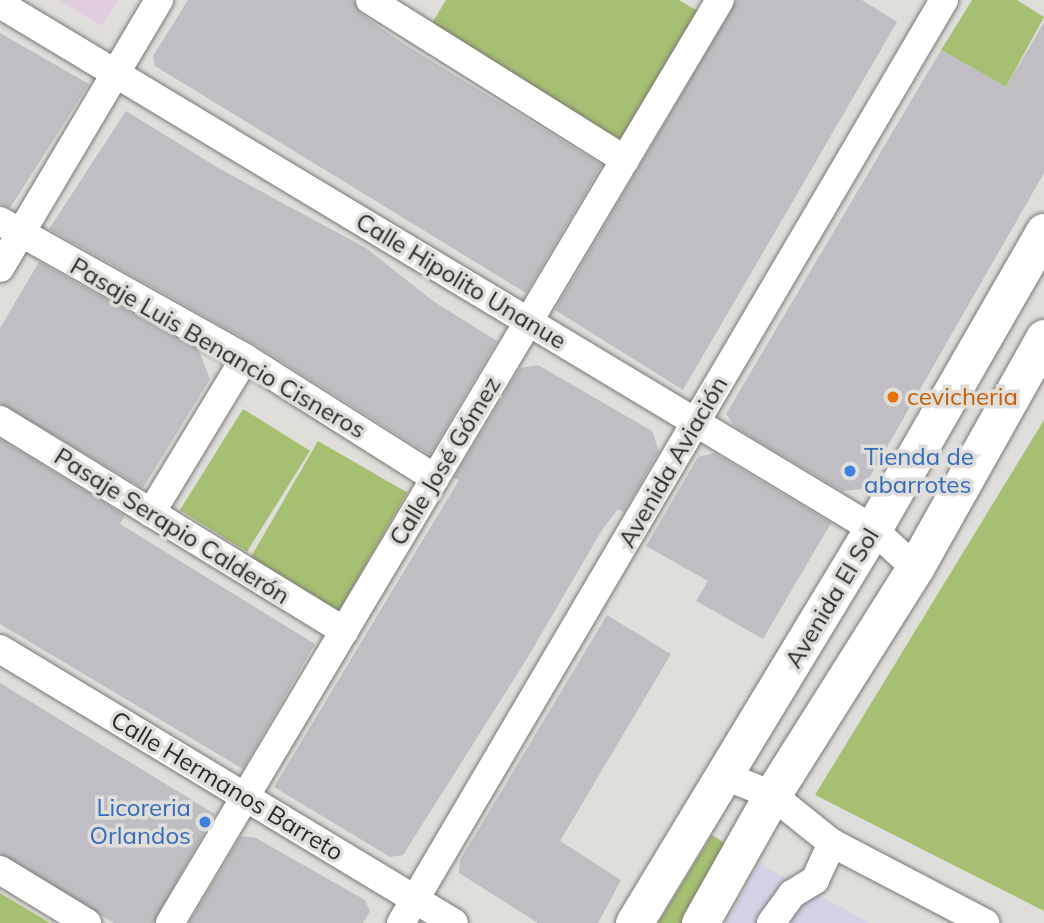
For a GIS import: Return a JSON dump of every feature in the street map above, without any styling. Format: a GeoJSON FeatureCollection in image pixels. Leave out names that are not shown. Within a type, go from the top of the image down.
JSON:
{"type":"FeatureCollection","features":[{"type":"Feature","properties":{"kind":"main road","name":"Avenida El Sol"},"geometry":{"type":"LineString","coordinates":[[634,923],[873,529],[1044,232]]}},
{"type":"Feature","properties":{"kind":"main road"},"geometry":{"type":"LineString","coordinates":[[700,923],[772,795],[915,568],[1044,338]]}},
{"type":"Feature","properties":{"kind":"street"},"geometry":{"type":"LineString","coordinates":[[0,268],[10,227],[116,73],[159,0]]}},
{"type":"Feature","properties":{"kind":"street"},"geometry":{"type":"LineString","coordinates":[[370,0],[625,160]]}},
{"type":"Feature","properties":{"kind":"street","name":"Avenida Aviación"},"geometry":{"type":"LineString","coordinates":[[408,911],[944,0]]}},
{"type":"Feature","properties":{"kind":"street","name":"Calle José Gómez"},"geometry":{"type":"LineString","coordinates":[[170,923],[625,160],[715,2]]}},
{"type":"Feature","properties":{"kind":"street","name":"Calle Hipolito Unanue"},"geometry":{"type":"LineString","coordinates":[[0,4],[873,529],[915,568]]}},
{"type":"Feature","properties":{"kind":"street","name":"Pasaje Luis Benancio Cisneros"},"geometry":{"type":"LineString","coordinates":[[10,227],[245,358],[435,478]]}},
{"type":"Feature","properties":{"kind":"street"},"geometry":{"type":"LineString","coordinates":[[150,513],[245,358]]}},
{"type":"Feature","properties":{"kind":"street","name":"Pasaje Serapio Calderón"},"geometry":{"type":"LineString","coordinates":[[0,420],[344,631]]}},
{"type":"Feature","properties":{"kind":"street","name":"Calle Hermanos Barreto"},"geometry":{"type":"LineString","coordinates":[[0,649],[246,795],[408,911],[454,923]]}},
{"type":"Feature","properties":{"kind":"street"},"geometry":{"type":"LineString","coordinates":[[725,776],[772,795],[832,843],[978,922]]}},
{"type":"Feature","properties":{"kind":"street"},"geometry":{"type":"LineString","coordinates":[[774,922],[792,894],[815,880],[832,843]]}},
{"type":"Feature","properties":{"kind":"street"},"geometry":{"type":"LineString","coordinates":[[0,870],[87,923]]}},
{"type":"Feature","properties":{"kind":"shaded area"},"geometry":{"type":"Polygon","coordinates":[[[59,0],[118,0],[102,26],[59,0]]]}},
{"type":"Feature","properties":{"kind":"shaded area"},"geometry":{"type":"Polygon","coordinates":[[[759,864],[870,923],[725,923],[759,864]]]}},
{"type":"Feature","properties":{"kind":"green space"},"geometry":{"type":"Polygon","coordinates":[[[446,0],[679,0],[701,13],[618,142],[432,23],[446,0]]]}},
{"type":"Feature","properties":{"kind":"green space"},"geometry":{"type":"Polygon","coordinates":[[[972,0],[1017,0],[1044,17],[1006,87],[941,50],[972,0]]]}},
{"type":"Feature","properties":{"kind":"green space"},"geometry":{"type":"Polygon","coordinates":[[[243,409],[310,451],[247,552],[180,510],[243,409]]]}},
{"type":"Feature","properties":{"kind":"green space"},"geometry":{"type":"Polygon","coordinates":[[[1044,420],[1044,911],[815,795],[1044,420]]]}},
{"type":"Feature","properties":{"kind":"green space"},"geometry":{"type":"Polygon","coordinates":[[[318,441],[407,492],[338,613],[249,561],[318,441]]]}},
{"type":"Feature","properties":{"kind":"green space"},"geometry":{"type":"Polygon","coordinates":[[[712,835],[733,848],[686,923],[658,923],[712,835]]]}},
{"type":"Feature","properties":{"kind":"green space"},"geometry":{"type":"Polygon","coordinates":[[[0,893],[50,923],[0,923],[0,893]]]}},
{"type":"Feature","properties":{"kind":"building"},"geometry":{"type":"Polygon","coordinates":[[[188,0],[353,0],[361,14],[404,44],[602,165],[526,293],[155,66],[153,56],[188,0]]]}},
{"type":"Feature","properties":{"kind":"building"},"geometry":{"type":"Polygon","coordinates":[[[737,0],[862,0],[897,22],[683,390],[555,310],[737,0]]]}},
{"type":"Feature","properties":{"kind":"building"},"geometry":{"type":"Polygon","coordinates":[[[1044,22],[1044,173],[863,489],[842,491],[735,427],[726,414],[941,50],[1006,87],[1044,22]]]}},
{"type":"Feature","properties":{"kind":"building"},"geometry":{"type":"Polygon","coordinates":[[[0,33],[89,84],[10,208],[0,204],[0,33]]]}},
{"type":"Feature","properties":{"kind":"building"},"geometry":{"type":"Polygon","coordinates":[[[126,111],[220,169],[366,248],[433,301],[497,341],[430,455],[254,344],[49,229],[126,111]]]}},
{"type":"Feature","properties":{"kind":"building"},"geometry":{"type":"Polygon","coordinates":[[[39,262],[199,351],[210,379],[143,488],[0,403],[0,328],[39,262]]]}},
{"type":"Feature","properties":{"kind":"building"},"geometry":{"type":"Polygon","coordinates":[[[538,365],[652,431],[659,451],[624,512],[618,509],[602,530],[528,657],[403,855],[390,857],[274,787],[459,480],[454,478],[520,368],[538,365]]]}},
{"type":"Feature","properties":{"kind":"building"},"geometry":{"type":"Polygon","coordinates":[[[0,439],[125,516],[120,524],[315,644],[243,769],[0,624],[0,439]]]}},
{"type":"Feature","properties":{"kind":"building"},"geometry":{"type":"Polygon","coordinates":[[[714,453],[831,523],[763,639],[696,601],[708,581],[646,546],[698,457],[714,453]]]}},
{"type":"Feature","properties":{"kind":"building"},"geometry":{"type":"Polygon","coordinates":[[[607,615],[671,654],[560,841],[621,880],[598,923],[538,923],[459,873],[460,860],[607,615]]]}},
{"type":"Feature","properties":{"kind":"building"},"geometry":{"type":"Polygon","coordinates":[[[0,683],[215,814],[153,923],[114,923],[0,853],[0,683]]]}},
{"type":"Feature","properties":{"kind":"building"},"geometry":{"type":"Polygon","coordinates":[[[241,836],[256,838],[365,900],[370,911],[363,923],[189,923],[241,836]]]}},
{"type":"Feature","properties":{"kind":"place","name":"cevicheria"},"geometry":{"type":"Point","coordinates":[893,397]}},
{"type":"Feature","properties":{"kind":"place","name":"Tienda de abarrotes"},"geometry":{"type":"Point","coordinates":[850,471]}},
{"type":"Feature","properties":{"kind":"place","name":"Licoreria Orlandos"},"geometry":{"type":"Point","coordinates":[205,822]}}]}
